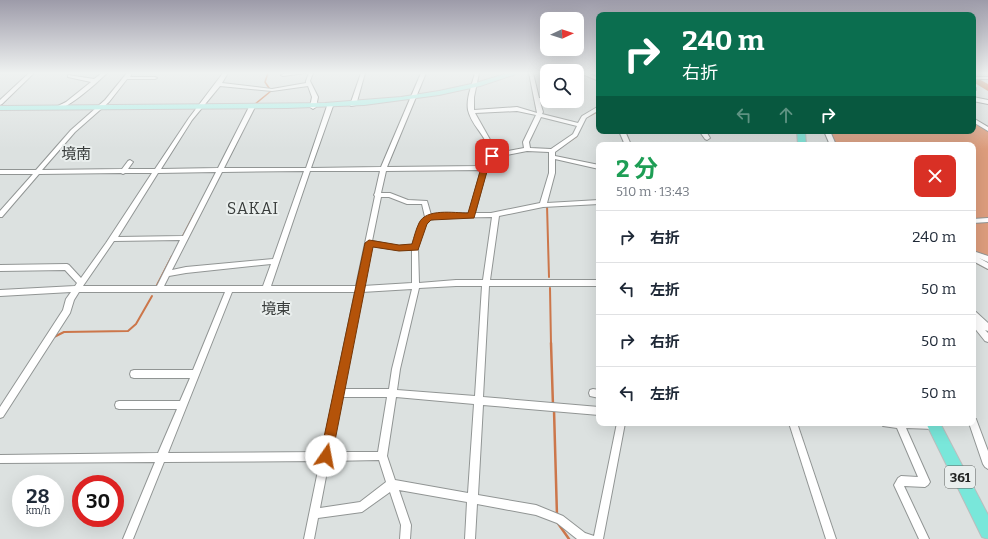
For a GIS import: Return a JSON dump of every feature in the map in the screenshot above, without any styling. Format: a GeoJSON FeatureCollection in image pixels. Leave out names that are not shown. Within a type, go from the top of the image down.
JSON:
{"type":"FeatureCollection","features":[{"type":"Feature","properties":{"kind":"highway","name":"361"},"geometry":{"type":"LineString","coordinates":[[934,426],[988,532]]}},
{"type":"Feature","properties":{"kind":"main road"},"geometry":{"type":"LineString","coordinates":[[0,108],[313,107],[353,105],[413,98]]}},
{"type":"Feature","properties":{"kind":"street"},"geometry":{"type":"LineString","coordinates":[[58,108],[74,98]]}},
{"type":"Feature","properties":{"kind":"street"},"geometry":{"type":"LineString","coordinates":[[0,214],[73,131],[108,98]]}},
{"type":"Feature","properties":{"kind":"street"},"geometry":{"type":"LineString","coordinates":[[0,414],[67,311],[70,299],[114,239],[186,125],[208,98]]}},
{"type":"Feature","properties":{"kind":"street"},"geometry":{"type":"LineString","coordinates":[[313,107],[315,98]]}},
{"type":"Feature","properties":{"kind":"street"},"geometry":{"type":"LineString","coordinates":[[353,105],[355,98]]}},
{"type":"Feature","properties":{"kind":"street"},"geometry":{"type":"LineString","coordinates":[[309,539],[340,392],[383,170],[414,98]]}},
{"type":"Feature","properties":{"kind":"street"},"geometry":{"type":"LineString","coordinates":[[471,216],[484,168],[492,156],[492,148],[472,112],[471,106],[472,98]]}},
{"type":"Feature","properties":{"kind":"street"},"geometry":{"type":"LineString","coordinates":[[526,149],[526,142],[539,114],[538,100]]}},
{"type":"Feature","properties":{"kind":"street"},"geometry":{"type":"LineString","coordinates":[[976,100],[988,102]]}},
{"type":"Feature","properties":{"kind":"street"},"geometry":{"type":"LineString","coordinates":[[266,289],[330,106]]}},
{"type":"Feature","properties":{"kind":"street"},"geometry":{"type":"LineString","coordinates":[[159,289],[182,239],[252,107]]}},
{"type":"Feature","properties":{"kind":"street"},"geometry":{"type":"LineString","coordinates":[[472,112],[517,109],[580,125]]}},
{"type":"Feature","properties":{"kind":"street"},"geometry":{"type":"LineString","coordinates":[[546,205],[554,155],[575,135],[584,117],[596,110]]}},
{"type":"Feature","properties":{"kind":"street"},"geometry":{"type":"LineString","coordinates":[[976,120],[988,124]]}},
{"type":"Feature","properties":{"kind":"street"},"geometry":{"type":"LineString","coordinates":[[976,121],[988,129]]}},
{"type":"Feature","properties":{"kind":"street"},"geometry":{"type":"LineString","coordinates":[[704,134],[707,138]]}},
{"type":"Feature","properties":{"kind":"street"},"geometry":{"type":"LineString","coordinates":[[492,156],[526,149],[596,166]]}},
{"type":"Feature","properties":{"kind":"street"},"geometry":{"type":"LineString","coordinates":[[123,172],[130,162]]}},
{"type":"Feature","properties":{"kind":"street"},"geometry":{"type":"LineString","coordinates":[[0,172],[308,171],[484,168]]}},
{"type":"Feature","properties":{"kind":"street"},"geometry":{"type":"LineString","coordinates":[[378,195],[390,195],[407,202],[425,202],[428,218]]}},
{"type":"Feature","properties":{"kind":"street"},"geometry":{"type":"LineString","coordinates":[[405,539],[406,525],[382,456],[399,354],[416,286],[415,247],[423,223],[428,218],[438,216],[496,214],[546,205],[596,202]]}},
{"type":"Feature","properties":{"kind":"street"},"geometry":{"type":"LineString","coordinates":[[470,539],[480,401],[486,282],[496,214]]}},
{"type":"Feature","properties":{"kind":"street"},"geometry":{"type":"LineString","coordinates":[[976,221],[988,220]]}},
{"type":"Feature","properties":{"kind":"street"},"geometry":{"type":"LineString","coordinates":[[114,239],[182,239]]}},
{"type":"Feature","properties":{"kind":"street"},"geometry":{"type":"LineString","coordinates":[[369,243],[399,248],[415,247]]}},
{"type":"Feature","properties":{"kind":"street"},"geometry":{"type":"LineString","coordinates":[[976,254],[988,259]]}},
{"type":"Feature","properties":{"kind":"street"},"geometry":{"type":"LineString","coordinates":[[976,255],[988,266]]}},
{"type":"Feature","properties":{"kind":"street"},"geometry":{"type":"LineString","coordinates":[[167,274],[186,270],[276,261]]}},
{"type":"Feature","properties":{"kind":"street"},"geometry":{"type":"LineString","coordinates":[[0,268],[67,268],[79,286]]}},
{"type":"Feature","properties":{"kind":"street"},"geometry":{"type":"LineString","coordinates":[[0,293],[79,286],[159,289],[360,289],[486,282],[596,283]]}},
{"type":"Feature","properties":{"kind":"street"},"geometry":{"type":"LineString","coordinates":[[128,539],[230,289]]}},
{"type":"Feature","properties":{"kind":"street"},"geometry":{"type":"LineString","coordinates":[[976,317],[988,328]]}},
{"type":"Feature","properties":{"kind":"street"},"geometry":{"type":"LineString","coordinates":[[976,324],[988,339]]}},
{"type":"Feature","properties":{"kind":"street"},"geometry":{"type":"LineString","coordinates":[[134,374],[195,374]]}},
{"type":"Feature","properties":{"kind":"street"},"geometry":{"type":"LineString","coordinates":[[340,392],[392,393],[596,411]]}},
{"type":"Feature","properties":{"kind":"street"},"geometry":{"type":"LineString","coordinates":[[119,406],[182,405]]}},
{"type":"Feature","properties":{"kind":"street"},"geometry":{"type":"LineString","coordinates":[[598,539],[620,426]]}},
{"type":"Feature","properties":{"kind":"street"},"geometry":{"type":"LineString","coordinates":[[794,426],[831,539]]}},
{"type":"Feature","properties":{"kind":"street"},"geometry":{"type":"LineString","coordinates":[[901,426],[925,482],[901,481],[899,485],[924,539]]}},
{"type":"Feature","properties":{"kind":"street"},"geometry":{"type":"LineString","coordinates":[[974,426],[988,464]]}},
{"type":"Feature","properties":{"kind":"street"},"geometry":{"type":"LineString","coordinates":[[0,459],[382,456]]}},
{"type":"Feature","properties":{"kind":"street"},"geometry":{"type":"LineString","coordinates":[[314,514],[362,507],[392,484],[536,510],[558,518],[582,538],[590,539]]}},
{"type":"Feature","properties":{"kind":"shaded area"},"geometry":{"type":"Polygon","coordinates":[[[976,123],[988,130],[988,270],[976,264],[976,142],[829,142],[826,134],[976,134],[976,123]]]}},
{"type":"Feature","properties":{"kind":"waterway"},"geometry":{"type":"LineString","coordinates":[[254,105],[262,98]]}},
{"type":"Feature","properties":{"kind":"waterway"},"geometry":{"type":"LineString","coordinates":[[587,117],[596,112]]}},
{"type":"Feature","properties":{"kind":"waterway"},"geometry":{"type":"LineString","coordinates":[[567,143],[576,137],[579,131]]}},
{"type":"Feature","properties":{"kind":"waterway"},"geometry":{"type":"LineString","coordinates":[[547,205],[549,277]]}},
{"type":"Feature","properties":{"kind":"waterway"},"geometry":{"type":"LineString","coordinates":[[182,238],[195,213]]}},
{"type":"Feature","properties":{"kind":"waterway"},"geometry":{"type":"LineString","coordinates":[[157,285],[172,256]]}},
{"type":"Feature","properties":{"kind":"waterway"},"geometry":{"type":"LineString","coordinates":[[550,288],[551,344]]}},
{"type":"Feature","properties":{"kind":"waterway"},"geometry":{"type":"LineString","coordinates":[[54,337],[64,332],[128,331],[136,324],[152,296]]}},
{"type":"Feature","properties":{"kind":"waterway"},"geometry":{"type":"LineString","coordinates":[[551,343],[553,406]]}},
{"type":"Feature","properties":{"kind":"waterway"},"geometry":{"type":"LineString","coordinates":[[554,410],[557,516]]}},
{"type":"Feature","properties":{"kind":"waterway"},"geometry":{"type":"LineString","coordinates":[[557,522],[569,539]]}},
{"type":"Feature","properties":{"kind":"district","name":"境南"},"geometry":{"type":"Point","coordinates":[76,154]}},
{"type":"Feature","properties":{"kind":"district","name":"SAKAI"},"geometry":{"type":"Point","coordinates":[253,208]}},
{"type":"Feature","properties":{"kind":"district","name":"境東"},"geometry":{"type":"Point","coordinates":[276,309]}},
{"type":"Feature","properties":{"kind":"route"},"geometry":{"type":"LineString","coordinates":[[326,456],[369,243],[399,248],[415,247],[423,223],[428,218],[438,216],[471,216],[484,168],[492,156]]}}]}
